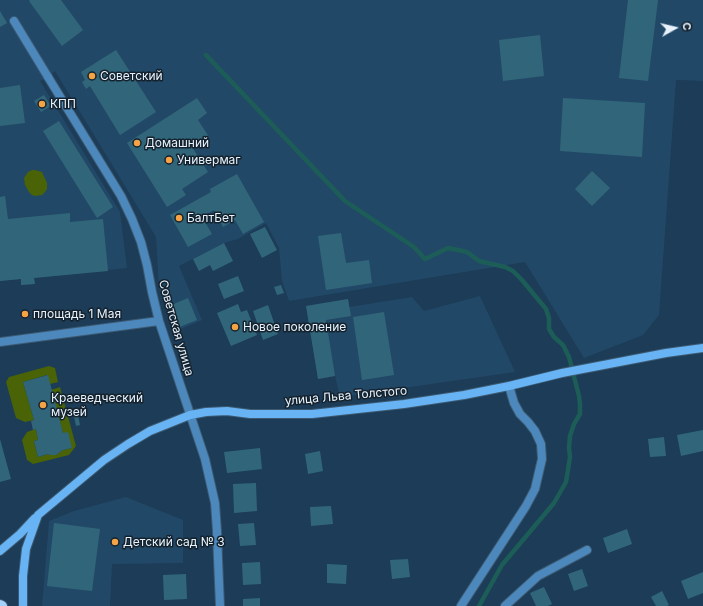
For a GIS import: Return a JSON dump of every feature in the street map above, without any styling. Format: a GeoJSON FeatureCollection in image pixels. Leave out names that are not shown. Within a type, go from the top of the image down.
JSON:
{"type":"FeatureCollection","features":[{"type":"Feature","properties":{"kind":"street","name":"Советская улица"},"geometry":{"type":"LineString","coordinates":[[14,21],[121,196],[141,242],[159,321],[205,459],[215,503],[220,606]]}},
{"type":"Feature","properties":{"kind":"street"},"geometry":{"type":"LineString","coordinates":[[0,342],[159,321]]}},
{"type":"Feature","properties":{"kind":"street","name":"улица Льва Толстого"},"geometry":{"type":"LineString","coordinates":[[0,551],[20,534],[38,515],[104,460],[150,432],[190,415],[206,412],[227,411],[250,414],[312,414],[404,404],[464,395],[581,369],[666,353],[703,348]]}},
{"type":"Feature","properties":{"kind":"street"},"geometry":{"type":"LineString","coordinates":[[461,606],[526,506],[535,489],[542,459],[541,444],[535,431],[520,414],[514,403],[509,386]]}},
{"type":"Feature","properties":{"kind":"street"},"geometry":{"type":"LineString","coordinates":[[23,606],[23,576],[26,549],[38,515]]}},
{"type":"Feature","properties":{"kind":"street"},"geometry":{"type":"LineString","coordinates":[[504,606],[538,576],[587,550]]}},
{"type":"Feature","properties":{"kind":"shaded area"},"geometry":{"type":"Polygon","coordinates":[[[0,0],[703,0],[703,81],[676,80],[659,315],[643,335],[584,358],[525,262],[289,301],[282,281],[279,248],[266,223],[238,239],[224,243],[179,266],[202,320],[176,331],[159,288],[156,237],[55,71],[40,81],[120,212],[127,268],[34,278],[35,284],[21,285],[21,279],[0,281],[0,0]]]}},
{"type":"Feature","properties":{"kind":"shaded area"},"geometry":{"type":"Polygon","coordinates":[[[480,296],[515,372],[340,397],[335,376],[318,379],[306,306],[348,299],[349,307],[412,297],[424,311],[480,296]]]}},
{"type":"Feature","properties":{"kind":"shaded area","name":"Детский сад № 3"},"geometry":{"type":"Polygon","coordinates":[[[126,497],[183,520],[183,563],[112,564],[110,606],[42,606],[49,521],[74,511],[126,497]]]}},
{"type":"Feature","properties":{"kind":"green space"},"geometry":{"type":"Polygon","coordinates":[[[32,170],[42,172],[47,183],[47,189],[42,195],[32,195],[25,185],[24,178],[28,172],[32,170]]]}},
{"type":"Feature","properties":{"kind":"green space"},"geometry":{"type":"Polygon","coordinates":[[[49,366],[55,368],[58,382],[50,384],[47,375],[23,382],[34,420],[25,422],[16,418],[6,382],[9,377],[49,366]]]}},
{"type":"Feature","properties":{"kind":"green space"},"geometry":{"type":"Polygon","coordinates":[[[60,387],[76,446],[69,455],[33,464],[27,460],[22,440],[27,432],[36,429],[38,440],[34,441],[38,457],[48,454],[56,455],[63,450],[72,448],[63,433],[51,390],[60,387]]]}},
{"type":"Feature","properties":{"kind":"building"},"geometry":{"type":"Polygon","coordinates":[[[61,0],[83,30],[62,46],[29,1],[61,0]]]}},
{"type":"Feature","properties":{"kind":"building"},"geometry":{"type":"Polygon","coordinates":[[[628,0],[658,0],[648,81],[619,78],[628,0]]]}},
{"type":"Feature","properties":{"kind":"building"},"geometry":{"type":"Polygon","coordinates":[[[0,11],[7,23],[0,27],[0,11]]]}},
{"type":"Feature","properties":{"kind":"building"},"geometry":{"type":"Polygon","coordinates":[[[540,35],[544,76],[503,81],[499,40],[540,35]]]}},
{"type":"Feature","properties":{"kind":"building"},"geometry":{"type":"Polygon","coordinates":[[[116,50],[156,112],[120,135],[90,86],[86,89],[82,82],[85,80],[81,72],[116,50]]]}},
{"type":"Feature","properties":{"kind":"building"},"geometry":{"type":"Polygon","coordinates":[[[20,85],[25,123],[0,126],[0,88],[20,85]]]}},
{"type":"Feature","properties":{"kind":"building","name":"КПП"},"geometry":{"type":"Polygon","coordinates":[[[44,95],[51,106],[41,112],[34,101],[44,95]]]}},
{"type":"Feature","properties":{"kind":"building","name":"Универмаг"},"geometry":{"type":"Polygon","coordinates":[[[197,98],[207,113],[198,120],[209,137],[192,147],[208,172],[182,189],[186,195],[167,207],[127,143],[197,98]]]}},
{"type":"Feature","properties":{"kind":"building"},"geometry":{"type":"Polygon","coordinates":[[[563,98],[645,103],[642,157],[560,151],[563,98]]]}},
{"type":"Feature","properties":{"kind":"building"},"geometry":{"type":"Polygon","coordinates":[[[59,121],[113,207],[97,218],[43,131],[59,121]]]}},
{"type":"Feature","properties":{"kind":"building"},"geometry":{"type":"Polygon","coordinates":[[[592,171],[610,188],[592,206],[575,189],[592,171]]]}},
{"type":"Feature","properties":{"kind":"building"},"geometry":{"type":"Polygon","coordinates":[[[237,174],[264,222],[243,234],[235,220],[223,227],[214,210],[202,217],[212,234],[188,247],[170,215],[211,192],[210,189],[237,174]]]}},
{"type":"Feature","properties":{"kind":"building"},"geometry":{"type":"Polygon","coordinates":[[[5,196],[8,219],[70,213],[70,222],[103,219],[108,271],[34,278],[35,284],[21,285],[21,279],[0,281],[0,197],[5,196]]]}},
{"type":"Feature","properties":{"kind":"building"},"geometry":{"type":"Polygon","coordinates":[[[265,227],[277,250],[262,258],[250,234],[265,227]]]}},
{"type":"Feature","properties":{"kind":"building"},"geometry":{"type":"Polygon","coordinates":[[[341,233],[346,263],[369,260],[372,283],[326,290],[318,236],[341,233]]]}},
{"type":"Feature","properties":{"kind":"building"},"geometry":{"type":"Polygon","coordinates":[[[224,243],[233,261],[213,271],[210,265],[199,271],[193,259],[224,243]]]}},
{"type":"Feature","properties":{"kind":"building"},"geometry":{"type":"Polygon","coordinates":[[[238,276],[244,291],[224,299],[218,284],[238,276]]]}},
{"type":"Feature","properties":{"kind":"building"},"geometry":{"type":"Polygon","coordinates":[[[281,285],[284,293],[277,295],[274,287],[281,285]]]}},
{"type":"Feature","properties":{"kind":"building"},"geometry":{"type":"Polygon","coordinates":[[[188,298],[197,320],[177,328],[169,306],[188,298]]]}},
{"type":"Feature","properties":{"kind":"building"},"geometry":{"type":"Polygon","coordinates":[[[348,299],[351,316],[326,320],[335,376],[318,379],[306,306],[348,299]]]}},
{"type":"Feature","properties":{"kind":"building"},"geometry":{"type":"Polygon","coordinates":[[[238,304],[241,312],[247,310],[257,335],[231,346],[217,313],[238,304]]]}},
{"type":"Feature","properties":{"kind":"building"},"geometry":{"type":"Polygon","coordinates":[[[268,305],[278,334],[263,340],[253,311],[268,305]]]}},
{"type":"Feature","properties":{"kind":"building"},"geometry":{"type":"Polygon","coordinates":[[[384,312],[394,375],[362,380],[353,317],[384,312]]]}},
{"type":"Feature","properties":{"kind":"building","name":"Краеведческий музей"},"geometry":{"type":"Polygon","coordinates":[[[48,375],[63,433],[68,432],[72,448],[63,450],[56,455],[48,454],[38,457],[34,441],[38,440],[36,429],[33,430],[31,421],[34,420],[23,382],[48,375]]]}},
{"type":"Feature","properties":{"kind":"building"},"geometry":{"type":"Polygon","coordinates":[[[78,415],[80,425],[76,426],[74,416],[78,415]]]}},
{"type":"Feature","properties":{"kind":"building"},"geometry":{"type":"Polygon","coordinates":[[[703,430],[703,451],[681,456],[677,435],[703,430]]]}},
{"type":"Feature","properties":{"kind":"building"},"geometry":{"type":"Polygon","coordinates":[[[664,437],[666,456],[650,457],[648,439],[664,437]]]}},
{"type":"Feature","properties":{"kind":"building"},"geometry":{"type":"Polygon","coordinates":[[[0,439],[11,479],[0,482],[0,439]]]}},
{"type":"Feature","properties":{"kind":"building"},"geometry":{"type":"Polygon","coordinates":[[[260,448],[262,469],[227,473],[224,452],[260,448]]]}},
{"type":"Feature","properties":{"kind":"building"},"geometry":{"type":"Polygon","coordinates":[[[320,451],[323,471],[308,474],[305,454],[320,451]]]}},
{"type":"Feature","properties":{"kind":"building"},"geometry":{"type":"Polygon","coordinates":[[[256,483],[257,511],[234,513],[233,484],[256,483]]]}},
{"type":"Feature","properties":{"kind":"building"},"geometry":{"type":"Polygon","coordinates":[[[331,506],[333,524],[311,526],[310,507],[331,506]]]}},
{"type":"Feature","properties":{"kind":"building"},"geometry":{"type":"Polygon","coordinates":[[[54,523],[100,529],[92,591],[47,586],[54,523]]]}},
{"type":"Feature","properties":{"kind":"building"},"geometry":{"type":"Polygon","coordinates":[[[254,523],[256,545],[240,546],[238,524],[254,523]]]}},
{"type":"Feature","properties":{"kind":"building"},"geometry":{"type":"Polygon","coordinates":[[[627,529],[632,544],[608,553],[603,538],[627,529]]]}},
{"type":"Feature","properties":{"kind":"building"},"geometry":{"type":"Polygon","coordinates":[[[408,559],[410,577],[392,579],[390,560],[408,559]]]}},
{"type":"Feature","properties":{"kind":"building"},"geometry":{"type":"Polygon","coordinates":[[[260,562],[261,584],[243,585],[242,563],[260,562]]]}},
{"type":"Feature","properties":{"kind":"building"},"geometry":{"type":"Polygon","coordinates":[[[327,564],[347,565],[346,584],[327,583],[327,564]]]}},
{"type":"Feature","properties":{"kind":"building"},"geometry":{"type":"Polygon","coordinates":[[[582,569],[588,586],[574,591],[568,574],[582,569]]]}},
{"type":"Feature","properties":{"kind":"building"},"geometry":{"type":"Polygon","coordinates":[[[703,572],[703,593],[688,599],[681,581],[703,572]]]}},
{"type":"Feature","properties":{"kind":"building"},"geometry":{"type":"Polygon","coordinates":[[[186,574],[187,599],[164,600],[163,575],[186,574]]]}},
{"type":"Feature","properties":{"kind":"building"},"geometry":{"type":"Polygon","coordinates":[[[544,587],[552,604],[548,606],[536,606],[530,593],[544,587]]]}},
{"type":"Feature","properties":{"kind":"building"},"geometry":{"type":"Polygon","coordinates":[[[662,591],[669,605],[656,606],[651,597],[662,591]]]}},
{"type":"Feature","properties":{"kind":"building"},"geometry":{"type":"Polygon","coordinates":[[[260,598],[260,606],[243,606],[243,599],[260,598]]]}},
{"type":"Feature","properties":{"kind":"waterway"},"geometry":{"type":"LineString","coordinates":[[206,55],[345,201],[414,247],[425,259],[448,248],[467,252],[479,261],[505,267],[513,271],[546,309],[549,318],[549,329],[554,337],[563,345],[569,357],[580,404],[580,414],[574,424],[570,436],[570,457],[566,482],[554,503],[502,565],[479,606]]}},
{"type":"Feature","properties":{"kind":"place","name":"Советский"},"geometry":{"type":"Point","coordinates":[92,76]}},
{"type":"Feature","properties":{"kind":"place","name":"КПП"},"geometry":{"type":"Point","coordinates":[42,104]}},
{"type":"Feature","properties":{"kind":"place","name":"Домашний"},"geometry":{"type":"Point","coordinates":[137,143]}},
{"type":"Feature","properties":{"kind":"place","name":"Универмаг"},"geometry":{"type":"Point","coordinates":[169,160]}},
{"type":"Feature","properties":{"kind":"place","name":"БалтБет"},"geometry":{"type":"Point","coordinates":[179,218]}},
{"type":"Feature","properties":{"kind":"place","name":"площадь 1 Мая"},"geometry":{"type":"Point","coordinates":[25,314]}},
{"type":"Feature","properties":{"kind":"place","name":"Новое поколение"},"geometry":{"type":"Point","coordinates":[235,327]}},
{"type":"Feature","properties":{"kind":"place","name":"Краеведческий музей"},"geometry":{"type":"Point","coordinates":[43,405]}},
{"type":"Feature","properties":{"kind":"place","name":"Детский сад № 3"},"geometry":{"type":"Point","coordinates":[115,542]}}]}
